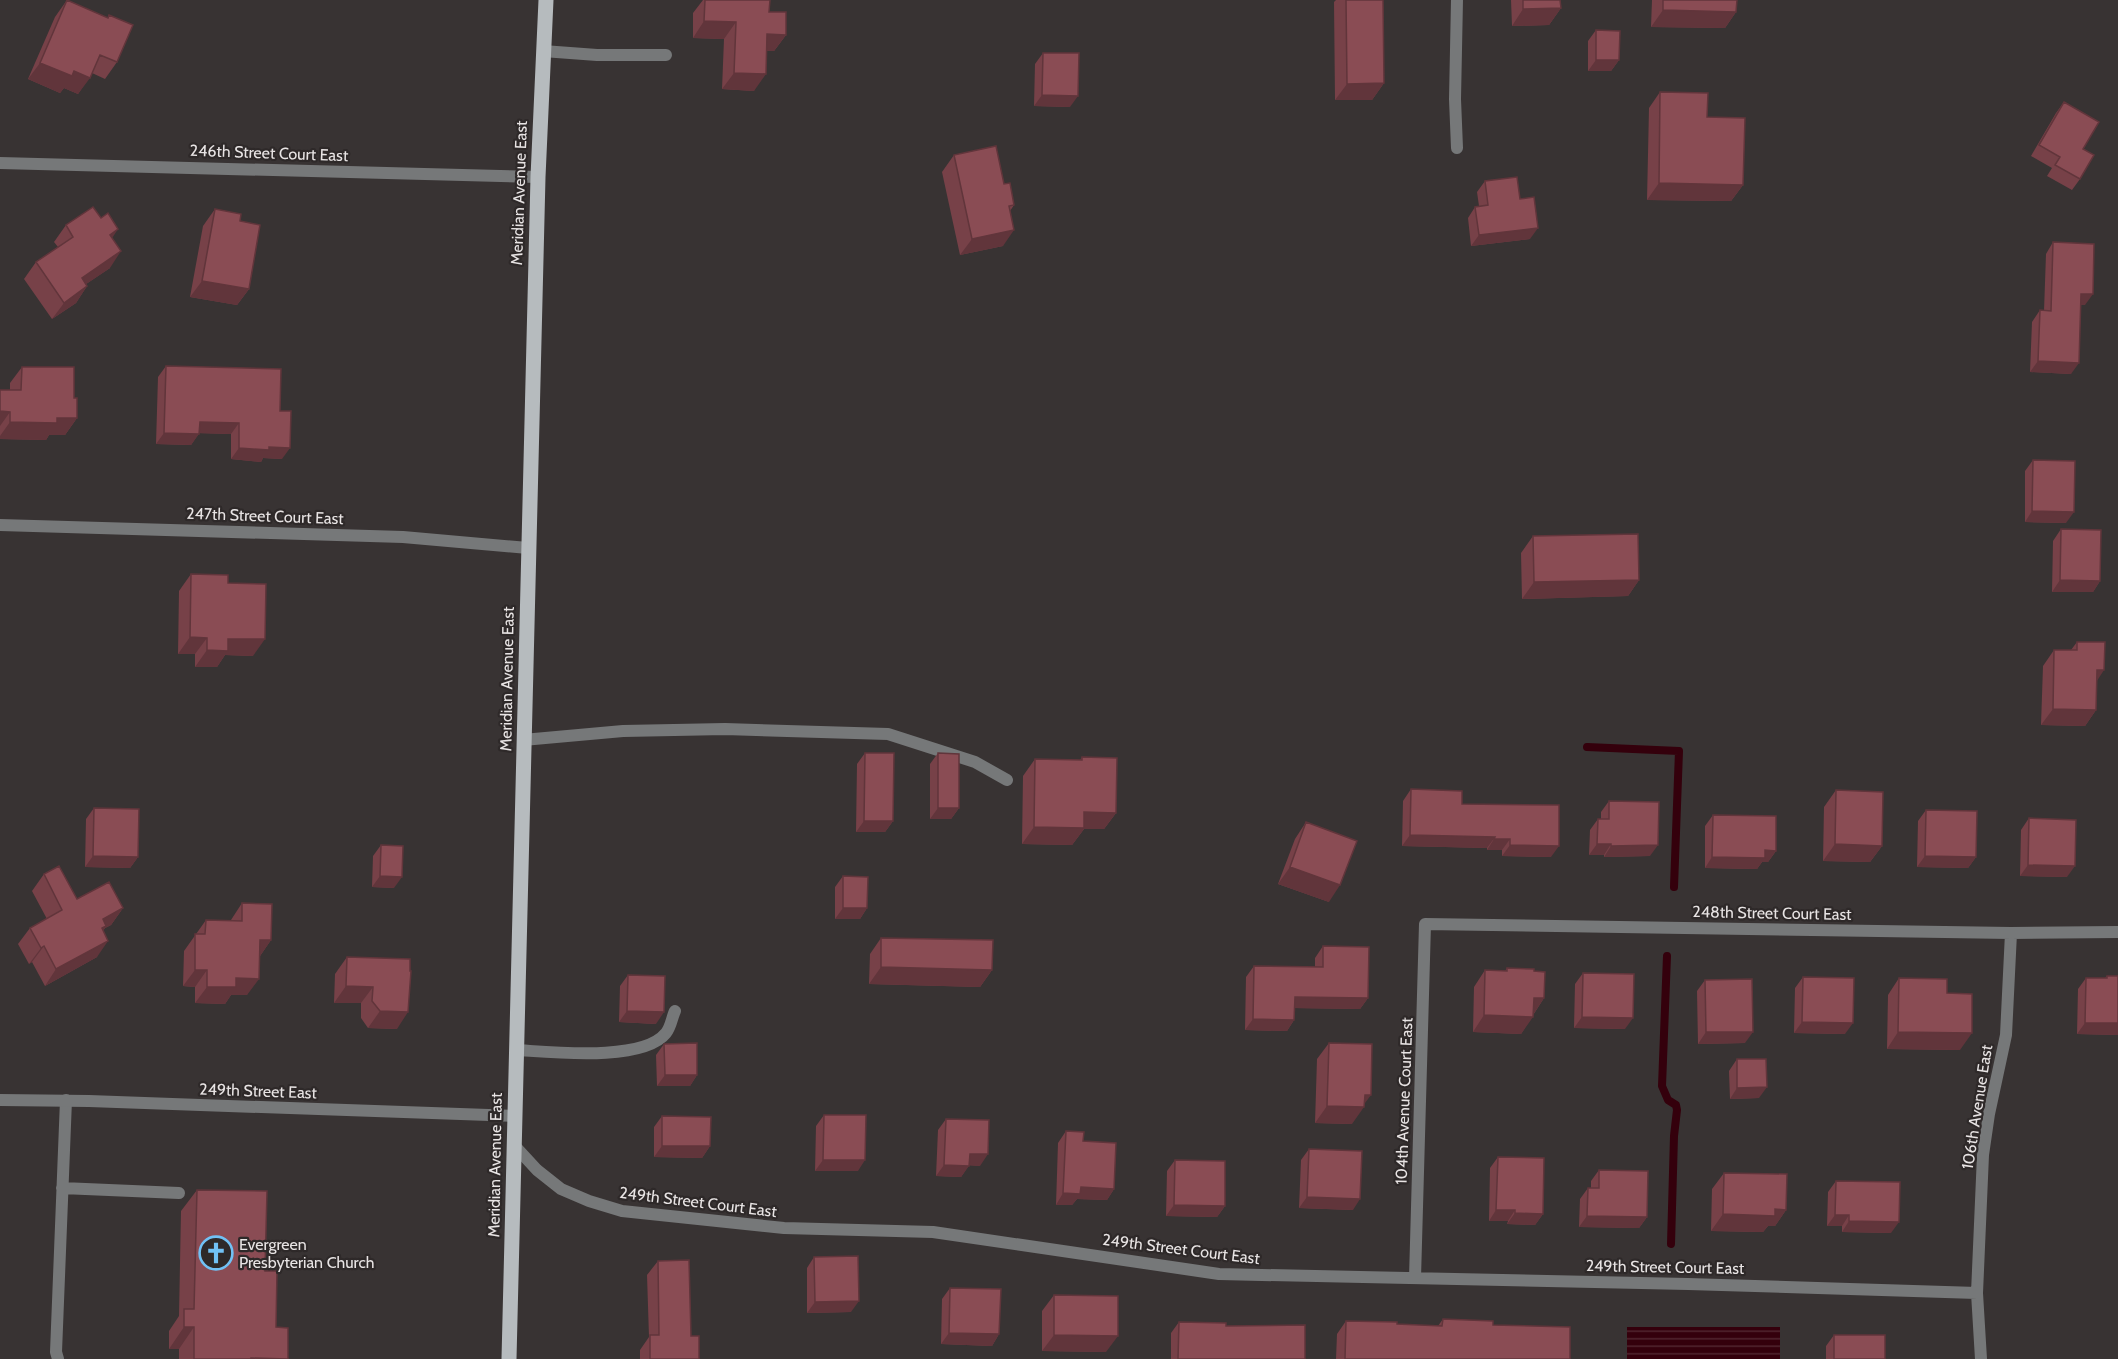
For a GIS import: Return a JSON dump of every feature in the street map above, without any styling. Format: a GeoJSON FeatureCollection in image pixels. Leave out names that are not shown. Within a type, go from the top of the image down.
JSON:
{"type":"FeatureCollection","features":[{"type":"Feature","properties":{"kind":"main road","name":"Meridian Avenue East"},"geometry":{"type":"LineString","coordinates":[[509,1359],[538,177],[546,0]]}},
{"type":"Feature","properties":{"kind":"street"},"geometry":{"type":"LineString","coordinates":[[1457,0],[1455,99],[1457,148]]}},
{"type":"Feature","properties":{"kind":"street"},"geometry":{"type":"LineString","coordinates":[[543,51],[597,55],[666,55]]}},
{"type":"Feature","properties":{"kind":"street","name":"246th Street Court East"},"geometry":{"type":"LineString","coordinates":[[0,163],[538,177]]}},
{"type":"Feature","properties":{"kind":"street","name":"247th Street Court East"},"geometry":{"type":"LineString","coordinates":[[0,525],[403,537],[528,548]]}},
{"type":"Feature","properties":{"kind":"street"},"geometry":{"type":"LineString","coordinates":[[523,740],[623,731],[714,729],[888,734],[975,762],[1007,780]]}},
{"type":"Feature","properties":{"kind":"street","name":"248th Street Court East"},"geometry":{"type":"LineString","coordinates":[[1425,924],[2011,933],[2118,932]]}},
{"type":"Feature","properties":{"kind":"street","name":"104th Avenue Court East"},"geometry":{"type":"LineString","coordinates":[[1415,1278],[1425,924]]}},
{"type":"Feature","properties":{"kind":"street","name":"106th Avenue East"},"geometry":{"type":"LineString","coordinates":[[1981,1359],[1977,1293],[1983,1155],[1989,1114],[2006,1035],[2011,933]]}},
{"type":"Feature","properties":{"kind":"street"},"geometry":{"type":"LineString","coordinates":[[516,1050],[600,1053],[650,1046],[667,1032],[675,1011]]}},
{"type":"Feature","properties":{"kind":"street","name":"249th Street East"},"geometry":{"type":"LineString","coordinates":[[0,1100],[66,1100],[514,1116]]}},
{"type":"Feature","properties":{"kind":"street"},"geometry":{"type":"LineString","coordinates":[[58,1359],[56,1353],[66,1100]]}},
{"type":"Feature","properties":{"kind":"street","name":"249th Street Court East"},"geometry":{"type":"LineString","coordinates":[[513,1144],[537,1170],[561,1190],[607,1207],[653,1215],[784,1228],[933,1232],[1219,1274],[1977,1293]]}},
{"type":"Feature","properties":{"kind":"street"},"geometry":{"type":"LineString","coordinates":[[62,1188],[179,1193]]}},
{"type":"Feature","properties":{"kind":"shaded area"},"geometry":{"type":"Polygon","coordinates":[[[1627,1327],[1780,1327],[1780,1359],[1627,1359],[1627,1327]]]}},
{"type":"Feature","properties":{"kind":"building"},"geometry":{"type":"Polygon","coordinates":[[[67,0],[108,18],[109,15],[133,25],[117,62],[100,55],[90,78],[74,71],[72,76],[40,63],[67,0]]]}},
{"type":"Feature","properties":{"kind":"building"},"geometry":{"type":"Polygon","coordinates":[[[705,0],[770,0],[769,12],[786,12],[786,35],[767,34],[766,74],[734,73],[736,22],[704,21],[705,0]]]}},
{"type":"Feature","properties":{"kind":"building"},"geometry":{"type":"Polygon","coordinates":[[[1346,0],[1383,0],[1384,83],[1347,84],[1346,0]]]}},
{"type":"Feature","properties":{"kind":"building"},"geometry":{"type":"Polygon","coordinates":[[[1523,0],[1560,0],[1561,8],[1523,9],[1523,0]]]}},
{"type":"Feature","properties":{"kind":"building"},"geometry":{"type":"Polygon","coordinates":[[[1663,0],[1737,0],[1736,12],[1663,10],[1663,0]]]}},
{"type":"Feature","properties":{"kind":"building"},"geometry":{"type":"Polygon","coordinates":[[[1596,30],[1620,31],[1619,60],[1596,60],[1596,30]]]}},
{"type":"Feature","properties":{"kind":"building"},"geometry":{"type":"Polygon","coordinates":[[[1043,53],[1079,53],[1078,96],[1042,95],[1043,53]]]}},
{"type":"Feature","properties":{"kind":"building"},"geometry":{"type":"Polygon","coordinates":[[[1660,92],[1708,93],[1707,117],[1745,118],[1743,185],[1659,183],[1660,92]]]}},
{"type":"Feature","properties":{"kind":"building"},"geometry":{"type":"Polygon","coordinates":[[[2064,102],[2099,122],[2083,149],[2094,155],[2080,179],[2055,165],[2060,157],[2039,145],[2064,102]]]}},
{"type":"Feature","properties":{"kind":"building"},"geometry":{"type":"Polygon","coordinates":[[[996,146],[1004,184],[1010,183],[1014,205],[1009,206],[1014,230],[972,239],[954,155],[996,146]]]}},
{"type":"Feature","properties":{"kind":"building"},"geometry":{"type":"Polygon","coordinates":[[[1517,177],[1520,199],[1534,197],[1538,228],[1479,235],[1475,207],[1488,205],[1485,181],[1517,177]]]}},
{"type":"Feature","properties":{"kind":"building"},"geometry":{"type":"Polygon","coordinates":[[[93,207],[101,218],[108,213],[118,229],[110,235],[121,251],[82,278],[87,286],[64,303],[36,262],[73,237],[66,225],[93,207]]]}},
{"type":"Feature","properties":{"kind":"building"},"geometry":{"type":"Polygon","coordinates":[[[215,209],[241,214],[240,221],[260,225],[249,289],[202,281],[215,209]]]}},
{"type":"Feature","properties":{"kind":"building"},"geometry":{"type":"Polygon","coordinates":[[[2053,242],[2094,244],[2093,294],[2081,294],[2079,363],[2038,361],[2040,310],[2051,311],[2053,242]]]}},
{"type":"Feature","properties":{"kind":"building"},"geometry":{"type":"Polygon","coordinates":[[[166,366],[281,369],[280,411],[291,411],[290,448],[269,447],[269,450],[239,448],[239,423],[200,422],[199,434],[164,433],[166,366]]]}},
{"type":"Feature","properties":{"kind":"building"},"geometry":{"type":"Polygon","coordinates":[[[22,367],[74,367],[74,398],[77,398],[77,418],[57,418],[57,423],[10,422],[10,412],[0,411],[0,390],[21,390],[22,367]]]}},
{"type":"Feature","properties":{"kind":"building"},"geometry":{"type":"Polygon","coordinates":[[[2033,460],[2075,461],[2074,512],[2032,511],[2033,460]]]}},
{"type":"Feature","properties":{"kind":"building"},"geometry":{"type":"Polygon","coordinates":[[[2061,529],[2101,530],[2100,581],[2060,580],[2061,529]]]}},
{"type":"Feature","properties":{"kind":"building"},"geometry":{"type":"Polygon","coordinates":[[[1638,534],[1639,580],[1534,582],[1533,536],[1638,534]]]}},
{"type":"Feature","properties":{"kind":"building"},"geometry":{"type":"Polygon","coordinates":[[[191,574],[228,575],[228,583],[266,584],[265,639],[228,639],[228,651],[207,650],[207,638],[190,637],[191,574]]]}},
{"type":"Feature","properties":{"kind":"building"},"geometry":{"type":"Polygon","coordinates":[[[2077,642],[2105,642],[2104,670],[2097,670],[2096,710],[2053,709],[2054,650],[2077,650],[2077,642]]]}},
{"type":"Feature","properties":{"kind":"building"},"geometry":{"type":"Polygon","coordinates":[[[865,753],[894,753],[893,821],[864,821],[865,753]]]}},
{"type":"Feature","properties":{"kind":"building"},"geometry":{"type":"Polygon","coordinates":[[[938,753],[959,754],[959,808],[938,808],[938,753]]]}},
{"type":"Feature","properties":{"kind":"building"},"geometry":{"type":"Polygon","coordinates":[[[1082,757],[1117,758],[1116,813],[1084,812],[1084,828],[1034,827],[1035,759],[1082,760],[1082,757]]]}},
{"type":"Feature","properties":{"kind":"building"},"geometry":{"type":"Polygon","coordinates":[[[1411,789],[1462,791],[1462,804],[1559,805],[1559,846],[1510,845],[1510,839],[1494,839],[1495,837],[1410,835],[1411,789]]]}},
{"type":"Feature","properties":{"kind":"building"},"geometry":{"type":"Polygon","coordinates":[[[1836,790],[1883,792],[1882,846],[1835,844],[1836,790]]]}},
{"type":"Feature","properties":{"kind":"building"},"geometry":{"type":"Polygon","coordinates":[[[1609,801],[1659,802],[1658,845],[1597,844],[1598,819],[1609,819],[1609,801]]]}},
{"type":"Feature","properties":{"kind":"building"},"geometry":{"type":"Polygon","coordinates":[[[94,808],[139,809],[138,857],[93,856],[94,808]]]}},
{"type":"Feature","properties":{"kind":"building"},"geometry":{"type":"Polygon","coordinates":[[[1926,810],[1977,811],[1976,857],[1925,856],[1926,810]]]}},
{"type":"Feature","properties":{"kind":"building"},"geometry":{"type":"Polygon","coordinates":[[[1713,815],[1776,816],[1776,851],[1765,850],[1765,858],[1712,857],[1713,815]]]}},
{"type":"Feature","properties":{"kind":"building"},"geometry":{"type":"Polygon","coordinates":[[[2029,818],[2076,820],[2075,866],[2028,865],[2029,818]]]}},
{"type":"Feature","properties":{"kind":"building"},"geometry":{"type":"Polygon","coordinates":[[[1306,822],[1357,841],[1340,885],[1290,867],[1306,822]]]}},
{"type":"Feature","properties":{"kind":"building"},"geometry":{"type":"Polygon","coordinates":[[[381,845],[403,846],[402,877],[380,876],[381,845]]]}},
{"type":"Feature","properties":{"kind":"building"},"geometry":{"type":"Polygon","coordinates":[[[59,866],[77,899],[109,882],[123,908],[103,919],[106,926],[102,928],[108,941],[56,969],[44,946],[41,948],[30,928],[62,910],[44,874],[59,866]]]}},
{"type":"Feature","properties":{"kind":"building"},"geometry":{"type":"Polygon","coordinates":[[[843,876],[868,877],[867,908],[843,908],[843,876]]]}},
{"type":"Feature","properties":{"kind":"building"},"geometry":{"type":"Polygon","coordinates":[[[242,903],[272,904],[271,940],[260,940],[259,979],[236,978],[236,987],[207,987],[207,970],[195,970],[195,934],[205,934],[206,920],[242,921],[242,903]]]}},
{"type":"Feature","properties":{"kind":"building"},"geometry":{"type":"Polygon","coordinates":[[[881,938],[993,940],[992,970],[881,967],[881,938]]]}},
{"type":"Feature","properties":{"kind":"building"},"geometry":{"type":"Polygon","coordinates":[[[1323,946],[1369,947],[1368,998],[1295,997],[1294,1020],[1253,1019],[1254,966],[1323,967],[1323,946]]]}},
{"type":"Feature","properties":{"kind":"building"},"geometry":{"type":"Polygon","coordinates":[[[347,957],[410,959],[408,1012],[380,1011],[372,1001],[373,987],[346,986],[347,957]]]}},
{"type":"Feature","properties":{"kind":"building"},"geometry":{"type":"Polygon","coordinates":[[[1507,968],[1534,969],[1534,971],[1545,972],[1544,998],[1534,998],[1533,1017],[1484,1015],[1485,970],[1507,971],[1507,968]]]}},
{"type":"Feature","properties":{"kind":"building"},"geometry":{"type":"Polygon","coordinates":[[[1583,973],[1634,974],[1633,1018],[1582,1017],[1583,973]]]}},
{"type":"Feature","properties":{"kind":"building"},"geometry":{"type":"Polygon","coordinates":[[[628,975],[665,976],[664,1012],[627,1011],[628,975]]]}},
{"type":"Feature","properties":{"kind":"building"},"geometry":{"type":"Polygon","coordinates":[[[2107,976],[2118,976],[2118,1023],[2085,1023],[2086,978],[2107,978],[2107,976]]]}},
{"type":"Feature","properties":{"kind":"building"},"geometry":{"type":"Polygon","coordinates":[[[1803,977],[1854,978],[1853,1023],[1802,1022],[1803,977]]]}},
{"type":"Feature","properties":{"kind":"building"},"geometry":{"type":"Polygon","coordinates":[[[1899,978],[1947,979],[1947,993],[1972,994],[1972,1033],[1898,1032],[1899,978]]]}},
{"type":"Feature","properties":{"kind":"building"},"geometry":{"type":"Polygon","coordinates":[[[1752,979],[1753,1032],[1706,1032],[1705,980],[1752,979]]]}},
{"type":"Feature","properties":{"kind":"building"},"geometry":{"type":"Polygon","coordinates":[[[697,1043],[697,1075],[665,1075],[664,1044],[697,1043]]]}},
{"type":"Feature","properties":{"kind":"building"},"geometry":{"type":"Polygon","coordinates":[[[1329,1043],[1372,1044],[1371,1095],[1365,1095],[1364,1107],[1327,1106],[1329,1043]]]}},
{"type":"Feature","properties":{"kind":"building"},"geometry":{"type":"Polygon","coordinates":[[[1737,1059],[1766,1059],[1767,1087],[1737,1088],[1737,1059]]]}},
{"type":"Feature","properties":{"kind":"building"},"geometry":{"type":"Polygon","coordinates":[[[824,1115],[866,1115],[865,1160],[823,1160],[824,1115]]]}},
{"type":"Feature","properties":{"kind":"building"},"geometry":{"type":"Polygon","coordinates":[[[662,1116],[711,1117],[710,1146],[662,1146],[662,1116]]]}},
{"type":"Feature","properties":{"kind":"building"},"geometry":{"type":"Polygon","coordinates":[[[946,1119],[989,1120],[988,1154],[970,1154],[969,1166],[944,1165],[946,1119]]]}},
{"type":"Feature","properties":{"kind":"building"},"geometry":{"type":"Polygon","coordinates":[[[1066,1131],[1084,1132],[1083,1141],[1116,1143],[1114,1189],[1081,1187],[1080,1194],[1063,1193],[1066,1131]]]}},
{"type":"Feature","properties":{"kind":"building"},"geometry":{"type":"Polygon","coordinates":[[[1309,1149],[1362,1151],[1360,1199],[1307,1197],[1309,1149]]]}},
{"type":"Feature","properties":{"kind":"building"},"geometry":{"type":"Polygon","coordinates":[[[1498,1157],[1544,1158],[1543,1214],[1496,1210],[1498,1157]]]}},
{"type":"Feature","properties":{"kind":"building"},"geometry":{"type":"Polygon","coordinates":[[[1175,1160],[1225,1161],[1225,1206],[1174,1205],[1175,1160]]]}},
{"type":"Feature","properties":{"kind":"building"},"geometry":{"type":"Polygon","coordinates":[[[1599,1170],[1648,1171],[1647,1217],[1587,1216],[1588,1188],[1599,1188],[1599,1170]]]}},
{"type":"Feature","properties":{"kind":"building"},"geometry":{"type":"Polygon","coordinates":[[[1724,1173],[1787,1174],[1786,1210],[1775,1209],[1775,1216],[1723,1214],[1724,1173]]]}},
{"type":"Feature","properties":{"kind":"building"},"geometry":{"type":"Polygon","coordinates":[[[1836,1181],[1900,1182],[1899,1222],[1849,1221],[1849,1215],[1835,1215],[1836,1181]]]}},
{"type":"Feature","properties":{"kind":"building","name":"Evergreen Presbyterian Church"},"geometry":{"type":"Polygon","coordinates":[[[197,1190],[267,1191],[265,1271],[277,1271],[276,1327],[288,1328],[288,1359],[194,1359],[194,1327],[184,1327],[184,1309],[194,1309],[197,1190]]]}},
{"type":"Feature","properties":{"kind":"building"},"geometry":{"type":"Polygon","coordinates":[[[858,1256],[859,1301],[815,1302],[814,1257],[858,1256]]]}},
{"type":"Feature","properties":{"kind":"building"},"geometry":{"type":"Polygon","coordinates":[[[689,1260],[691,1336],[699,1336],[699,1359],[650,1359],[650,1335],[659,1335],[658,1261],[689,1260]]]}},
{"type":"Feature","properties":{"kind":"building"},"geometry":{"type":"Polygon","coordinates":[[[950,1288],[1001,1289],[999,1334],[949,1333],[950,1288]]]}},
{"type":"Feature","properties":{"kind":"building"},"geometry":{"type":"Polygon","coordinates":[[[1054,1295],[1118,1296],[1118,1336],[1054,1335],[1054,1295]]]}},
{"type":"Feature","properties":{"kind":"building"},"geometry":{"type":"Polygon","coordinates":[[[1443,1319],[1493,1321],[1493,1325],[1570,1327],[1570,1359],[1345,1359],[1346,1321],[1442,1326],[1443,1319]]]}},
{"type":"Feature","properties":{"kind":"building"},"geometry":{"type":"Polygon","coordinates":[[[1179,1322],[1226,1323],[1226,1326],[1305,1325],[1305,1359],[1178,1359],[1179,1322]]]}},
{"type":"Feature","properties":{"kind":"building"},"geometry":{"type":"Polygon","coordinates":[[[1834,1335],[1885,1335],[1885,1359],[1834,1359],[1834,1335]]]}},
{"type":"Feature","properties":{"kind":"waterway"},"geometry":{"type":"LineString","coordinates":[[1587,747],[1679,751],[1674,887]]}},
{"type":"Feature","properties":{"kind":"waterway"},"geometry":{"type":"LineString","coordinates":[[1667,956],[1662,1086],[1668,1100],[1676,1105],[1677,1110],[1674,1136],[1671,1244]]}},
{"type":"Feature","properties":{"kind":"place","name":"Evergreen Presbyterian Church"},"geometry":{"type":"Point","coordinates":[216,1253]}}]}
